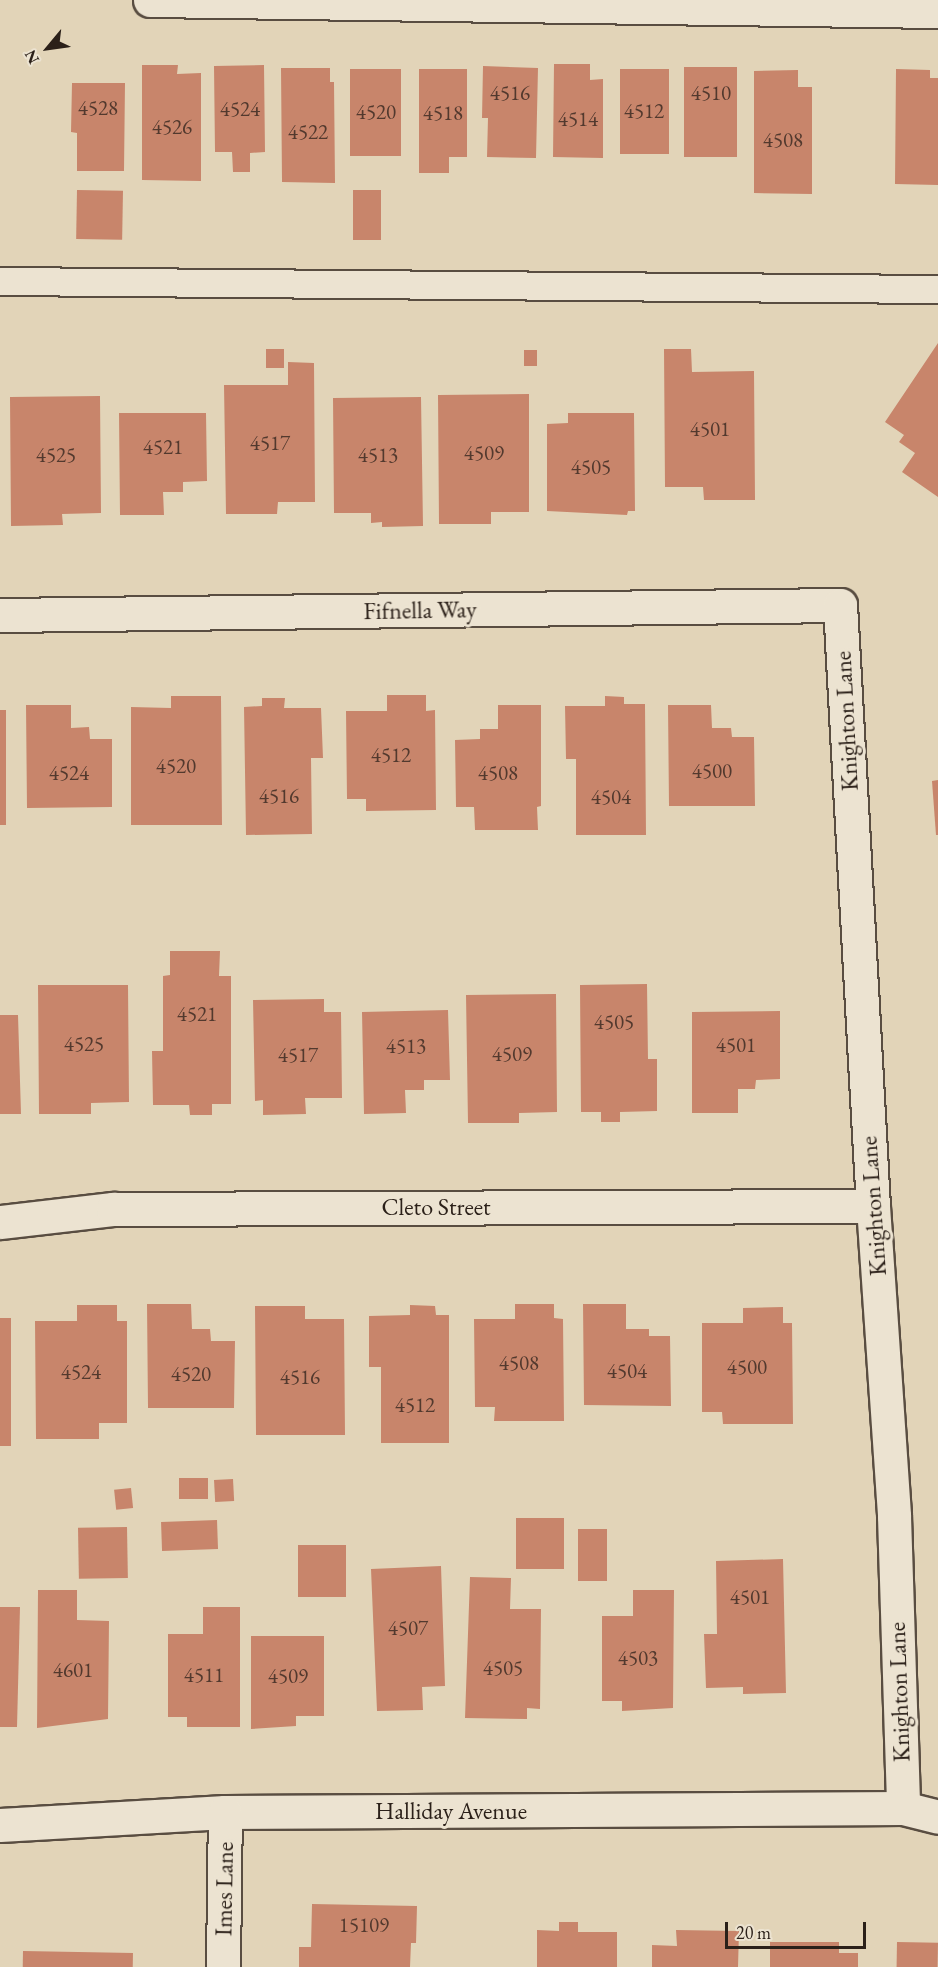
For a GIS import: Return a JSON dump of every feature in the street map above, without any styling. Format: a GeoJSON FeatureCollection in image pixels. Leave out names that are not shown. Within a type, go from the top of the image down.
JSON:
{"type":"FeatureCollection","features":[{"type":"Feature","properties":{"kind":"street"},"geometry":{"type":"LineString","coordinates":[[150,0],[938,11]]}},
{"type":"Feature","properties":{"kind":"street","name":"Fifnella Way"},"geometry":{"type":"LineString","coordinates":[[0,615],[840,605]]}},
{"type":"Feature","properties":{"kind":"street","name":"Knighton Lane"},"geometry":{"type":"LineString","coordinates":[[840,605],[873,1206],[894,1516],[903,1808]]}},
{"type":"Feature","properties":{"kind":"street","name":"Cleto Street"},"geometry":{"type":"LineString","coordinates":[[0,1222],[113,1209],[873,1206]]}},
{"type":"Feature","properties":{"kind":"street","name":"Halliday Avenue"},"geometry":{"type":"LineString","coordinates":[[903,1808],[938,1794]]}},
{"type":"Feature","properties":{"kind":"street","name":"Halliday Avenue"},"geometry":{"type":"LineString","coordinates":[[0,1826],[225,1812],[903,1808],[938,1817]]}},
{"type":"Feature","properties":{"kind":"street","name":"Imes Lane"},"geometry":{"type":"LineString","coordinates":[[222,1967],[225,1812]]}},
{"type":"Feature","properties":{"kind":"lane"},"geometry":{"type":"LineString","coordinates":[[0,281],[938,289]]}},
{"type":"Feature","properties":{"kind":"building"},"geometry":{"type":"Polygon","coordinates":[[[554,64],[590,64],[590,80],[603,79],[603,158],[553,157],[554,64]]]}},
{"type":"Feature","properties":{"kind":"building"},"geometry":{"type":"Polygon","coordinates":[[[142,65],[178,65],[177,74],[201,73],[201,181],[142,180],[142,65]]]}},
{"type":"Feature","properties":{"kind":"building"},"geometry":{"type":"Polygon","coordinates":[[[264,65],[265,152],[250,153],[250,172],[233,172],[232,152],[215,152],[214,66],[264,65]]]}},
{"type":"Feature","properties":{"kind":"building"},"geometry":{"type":"Polygon","coordinates":[[[483,66],[538,68],[536,158],[487,157],[488,118],[482,118],[483,66]]]}},
{"type":"Feature","properties":{"kind":"building"},"geometry":{"type":"Polygon","coordinates":[[[684,67],[737,67],[737,157],[684,157],[684,67]]]}},
{"type":"Feature","properties":{"kind":"building"},"geometry":{"type":"Polygon","coordinates":[[[281,68],[330,68],[330,82],[334,82],[335,183],[282,182],[281,68]]]}},
{"type":"Feature","properties":{"kind":"building"},"geometry":{"type":"Polygon","coordinates":[[[350,69],[401,69],[401,156],[350,156],[350,69]]]}},
{"type":"Feature","properties":{"kind":"building"},"geometry":{"type":"Polygon","coordinates":[[[419,69],[467,69],[467,157],[449,157],[449,173],[419,173],[419,69]]]}},
{"type":"Feature","properties":{"kind":"building"},"geometry":{"type":"Polygon","coordinates":[[[620,69],[669,69],[669,154],[620,154],[620,69]]]}},
{"type":"Feature","properties":{"kind":"building"},"geometry":{"type":"Polygon","coordinates":[[[896,69],[930,70],[930,78],[938,78],[938,185],[895,184],[896,69]]]}},
{"type":"Feature","properties":{"kind":"building"},"geometry":{"type":"Polygon","coordinates":[[[798,70],[798,87],[812,87],[812,194],[754,193],[754,71],[798,70]]]}},
{"type":"Feature","properties":{"kind":"building"},"geometry":{"type":"Polygon","coordinates":[[[72,83],[125,83],[124,171],[77,171],[77,133],[71,132],[72,83]]]}},
{"type":"Feature","properties":{"kind":"building"},"geometry":{"type":"Polygon","coordinates":[[[77,190],[123,191],[122,240],[76,239],[77,190]]]}},
{"type":"Feature","properties":{"kind":"building"},"geometry":{"type":"Polygon","coordinates":[[[353,190],[381,190],[381,240],[353,240],[353,190]]]}},
{"type":"Feature","properties":{"kind":"building"},"geometry":{"type":"Polygon","coordinates":[[[938,343],[938,497],[902,472],[915,453],[899,442],[904,435],[885,422],[938,343]]]}},
{"type":"Feature","properties":{"kind":"building"},"geometry":{"type":"Polygon","coordinates":[[[266,349],[284,349],[284,368],[266,368],[266,349]]]}},
{"type":"Feature","properties":{"kind":"building"},"geometry":{"type":"Polygon","coordinates":[[[664,349],[691,349],[692,372],[754,371],[755,500],[704,500],[703,487],[665,487],[664,349]]]}},
{"type":"Feature","properties":{"kind":"building"},"geometry":{"type":"Polygon","coordinates":[[[524,350],[537,350],[537,366],[524,366],[524,350]]]}},
{"type":"Feature","properties":{"kind":"building"},"geometry":{"type":"Polygon","coordinates":[[[288,362],[314,363],[315,502],[278,502],[277,514],[226,514],[224,385],[288,385],[288,362]]]}},
{"type":"Feature","properties":{"kind":"building"},"geometry":{"type":"Polygon","coordinates":[[[529,394],[529,512],[491,512],[491,524],[439,524],[438,395],[529,394]]]}},
{"type":"Feature","properties":{"kind":"building"},"geometry":{"type":"Polygon","coordinates":[[[100,396],[101,513],[62,514],[63,525],[11,526],[10,397],[100,396]]]}},
{"type":"Feature","properties":{"kind":"building"},"geometry":{"type":"Polygon","coordinates":[[[421,397],[423,526],[382,527],[382,522],[371,523],[371,513],[334,513],[333,398],[421,397]]]}},
{"type":"Feature","properties":{"kind":"building"},"geometry":{"type":"Polygon","coordinates":[[[119,413],[206,413],[207,481],[183,482],[183,492],[163,492],[164,515],[120,515],[119,413]]]}},
{"type":"Feature","properties":{"kind":"building"},"geometry":{"type":"Polygon","coordinates":[[[568,413],[634,413],[635,511],[628,511],[627,515],[547,511],[547,424],[568,423],[568,413]]]}},
{"type":"Feature","properties":{"kind":"building"},"geometry":{"type":"Polygon","coordinates":[[[387,695],[426,695],[426,711],[435,710],[436,810],[366,811],[366,799],[347,799],[346,711],[387,711],[387,695]]]}},
{"type":"Feature","properties":{"kind":"building"},"geometry":{"type":"Polygon","coordinates":[[[171,696],[221,696],[222,825],[131,825],[131,707],[171,708],[171,696]]]}},
{"type":"Feature","properties":{"kind":"building"},"geometry":{"type":"Polygon","coordinates":[[[605,696],[624,697],[624,704],[645,704],[646,835],[576,835],[576,759],[566,759],[565,706],[605,706],[605,696]]]}},
{"type":"Feature","properties":{"kind":"building"},"geometry":{"type":"Polygon","coordinates":[[[262,698],[285,698],[284,708],[321,708],[323,758],[311,758],[312,834],[246,835],[244,707],[262,706],[262,698]]]}},
{"type":"Feature","properties":{"kind":"building"},"geometry":{"type":"Polygon","coordinates":[[[26,705],[71,705],[71,728],[89,727],[90,739],[112,739],[112,807],[27,808],[26,705]]]}},
{"type":"Feature","properties":{"kind":"building"},"geometry":{"type":"Polygon","coordinates":[[[498,705],[541,705],[541,806],[537,807],[538,830],[475,830],[474,807],[456,807],[455,740],[480,739],[480,729],[498,729],[498,705]]]}},
{"type":"Feature","properties":{"kind":"building"},"geometry":{"type":"Polygon","coordinates":[[[668,705],[711,705],[712,728],[731,728],[732,737],[754,737],[755,806],[669,806],[668,705]]]}},
{"type":"Feature","properties":{"kind":"building"},"geometry":{"type":"Polygon","coordinates":[[[0,710],[6,710],[6,825],[0,825],[0,710]]]}},
{"type":"Feature","properties":{"kind":"building"},"geometry":{"type":"Polygon","coordinates":[[[938,780],[938,835],[936,835],[932,781],[938,780]]]}},
{"type":"Feature","properties":{"kind":"building"},"geometry":{"type":"Polygon","coordinates":[[[170,951],[220,951],[219,976],[231,976],[231,1104],[212,1104],[212,1115],[190,1115],[189,1105],[153,1105],[152,1051],[163,1051],[163,976],[170,975],[170,951]]]}},
{"type":"Feature","properties":{"kind":"building"},"geometry":{"type":"Polygon","coordinates":[[[647,984],[648,1059],[657,1059],[657,1111],[620,1112],[620,1122],[601,1122],[601,1112],[581,1112],[580,985],[647,984]]]}},
{"type":"Feature","properties":{"kind":"building"},"geometry":{"type":"Polygon","coordinates":[[[38,985],[128,985],[129,1102],[91,1103],[91,1114],[39,1114],[38,985]]]}},
{"type":"Feature","properties":{"kind":"building"},"geometry":{"type":"Polygon","coordinates":[[[556,994],[557,1112],[519,1113],[519,1123],[468,1123],[466,995],[556,994]]]}},
{"type":"Feature","properties":{"kind":"building"},"geometry":{"type":"Polygon","coordinates":[[[324,999],[324,1012],[341,1012],[342,1098],[305,1098],[306,1114],[263,1115],[263,1100],[255,1101],[253,1000],[324,999]]]}},
{"type":"Feature","properties":{"kind":"building"},"geometry":{"type":"Polygon","coordinates":[[[448,1010],[450,1080],[424,1080],[424,1090],[405,1090],[406,1113],[364,1114],[362,1012],[448,1010]]]}},
{"type":"Feature","properties":{"kind":"building"},"geometry":{"type":"Polygon","coordinates":[[[780,1011],[780,1079],[756,1080],[755,1089],[738,1089],[738,1113],[692,1113],[692,1012],[780,1011]]]}},
{"type":"Feature","properties":{"kind":"building"},"geometry":{"type":"Polygon","coordinates":[[[0,1015],[18,1015],[21,1114],[0,1114],[0,1015]]]}},
{"type":"Feature","properties":{"kind":"building"},"geometry":{"type":"Polygon","coordinates":[[[147,1304],[191,1304],[192,1329],[210,1329],[211,1341],[235,1341],[234,1408],[148,1408],[147,1304]]]}},
{"type":"Feature","properties":{"kind":"building"},"geometry":{"type":"Polygon","coordinates":[[[515,1304],[554,1304],[554,1318],[563,1319],[564,1421],[494,1421],[495,1407],[475,1407],[474,1319],[515,1319],[515,1304]]]}},
{"type":"Feature","properties":{"kind":"building"},"geometry":{"type":"Polygon","coordinates":[[[583,1304],[626,1304],[626,1329],[649,1329],[649,1336],[670,1336],[671,1406],[584,1405],[583,1304]]]}},
{"type":"Feature","properties":{"kind":"building"},"geometry":{"type":"Polygon","coordinates":[[[77,1305],[117,1305],[117,1321],[127,1321],[127,1423],[99,1423],[99,1439],[36,1439],[35,1321],[77,1321],[77,1305]]]}},
{"type":"Feature","properties":{"kind":"building"},"geometry":{"type":"Polygon","coordinates":[[[410,1305],[435,1306],[436,1315],[449,1315],[449,1443],[381,1443],[381,1367],[369,1367],[369,1316],[410,1315],[410,1305]]]}},
{"type":"Feature","properties":{"kind":"building"},"geometry":{"type":"Polygon","coordinates":[[[255,1306],[305,1306],[305,1319],[344,1319],[345,1435],[256,1435],[255,1306]]]}},
{"type":"Feature","properties":{"kind":"building"},"geometry":{"type":"Polygon","coordinates":[[[783,1307],[783,1323],[792,1323],[793,1424],[723,1424],[722,1412],[702,1412],[702,1323],[743,1323],[743,1308],[783,1307]]]}},
{"type":"Feature","properties":{"kind":"building"},"geometry":{"type":"Polygon","coordinates":[[[0,1318],[11,1318],[11,1446],[0,1446],[0,1318]]]}},
{"type":"Feature","properties":{"kind":"building"},"geometry":{"type":"Polygon","coordinates":[[[179,1478],[208,1478],[208,1499],[179,1499],[179,1478]]]}},
{"type":"Feature","properties":{"kind":"building"},"geometry":{"type":"Polygon","coordinates":[[[233,1479],[234,1501],[215,1502],[214,1480],[233,1479]]]}},
{"type":"Feature","properties":{"kind":"building"},"geometry":{"type":"Polygon","coordinates":[[[131,1488],[133,1508],[116,1510],[114,1490],[131,1488]]]}},
{"type":"Feature","properties":{"kind":"building"},"geometry":{"type":"Polygon","coordinates":[[[516,1518],[564,1518],[564,1569],[516,1569],[516,1518]]]}},
{"type":"Feature","properties":{"kind":"building"},"geometry":{"type":"Polygon","coordinates":[[[217,1520],[218,1549],[162,1551],[161,1522],[217,1520]]]}},
{"type":"Feature","properties":{"kind":"building"},"geometry":{"type":"Polygon","coordinates":[[[127,1527],[128,1578],[79,1579],[78,1528],[127,1527]]]}},
{"type":"Feature","properties":{"kind":"building"},"geometry":{"type":"Polygon","coordinates":[[[578,1529],[607,1529],[607,1581],[578,1581],[578,1529]]]}},
{"type":"Feature","properties":{"kind":"building"},"geometry":{"type":"Polygon","coordinates":[[[298,1545],[346,1545],[346,1597],[298,1597],[298,1545]]]}},
{"type":"Feature","properties":{"kind":"building"},"geometry":{"type":"Polygon","coordinates":[[[783,1559],[786,1693],[743,1694],[743,1687],[706,1688],[704,1634],[717,1634],[716,1561],[783,1559]]]}},
{"type":"Feature","properties":{"kind":"building"},"geometry":{"type":"Polygon","coordinates":[[[441,1566],[445,1686],[422,1687],[423,1710],[377,1711],[371,1569],[441,1566]]]}},
{"type":"Feature","properties":{"kind":"building"},"geometry":{"type":"Polygon","coordinates":[[[470,1577],[511,1578],[510,1609],[541,1609],[540,1709],[527,1708],[527,1719],[465,1718],[470,1577]]]}},
{"type":"Feature","properties":{"kind":"building"},"geometry":{"type":"Polygon","coordinates":[[[38,1590],[77,1590],[77,1620],[109,1621],[108,1719],[37,1728],[38,1590]]]}},
{"type":"Feature","properties":{"kind":"building"},"geometry":{"type":"Polygon","coordinates":[[[633,1590],[674,1590],[673,1708],[622,1711],[622,1701],[602,1701],[602,1616],[633,1616],[633,1590]]]}},
{"type":"Feature","properties":{"kind":"building"},"geometry":{"type":"Polygon","coordinates":[[[0,1607],[20,1607],[17,1727],[0,1727],[0,1607]]]}},
{"type":"Feature","properties":{"kind":"building"},"geometry":{"type":"Polygon","coordinates":[[[203,1607],[240,1607],[240,1727],[187,1727],[187,1717],[168,1717],[168,1634],[203,1634],[203,1607]]]}},
{"type":"Feature","properties":{"kind":"building"},"geometry":{"type":"Polygon","coordinates":[[[251,1636],[324,1636],[324,1716],[296,1716],[296,1726],[251,1729],[251,1636]]]}},
{"type":"Feature","properties":{"kind":"building"},"geometry":{"type":"Polygon","coordinates":[[[312,1904],[417,1906],[416,1943],[411,1943],[410,1967],[299,1967],[299,1947],[311,1947],[312,1904]]]}},
{"type":"Feature","properties":{"kind":"building"},"geometry":{"type":"Polygon","coordinates":[[[559,1922],[578,1922],[578,1932],[617,1932],[617,1967],[537,1967],[537,1930],[559,1931],[559,1922]]]}},
{"type":"Feature","properties":{"kind":"building"},"geometry":{"type":"Polygon","coordinates":[[[676,1930],[739,1931],[738,1967],[652,1967],[652,1945],[677,1946],[676,1930]]]}},
{"type":"Feature","properties":{"kind":"building"},"geometry":{"type":"Polygon","coordinates":[[[770,1942],[839,1942],[839,1953],[858,1953],[858,1967],[770,1967],[770,1942]]]}},
{"type":"Feature","properties":{"kind":"building"},"geometry":{"type":"Polygon","coordinates":[[[897,1942],[938,1943],[938,1967],[897,1967],[897,1942]]]}},
{"type":"Feature","properties":{"kind":"building"},"geometry":{"type":"Polygon","coordinates":[[[23,1951],[133,1953],[133,1967],[23,1967],[23,1951]]]}}]}
